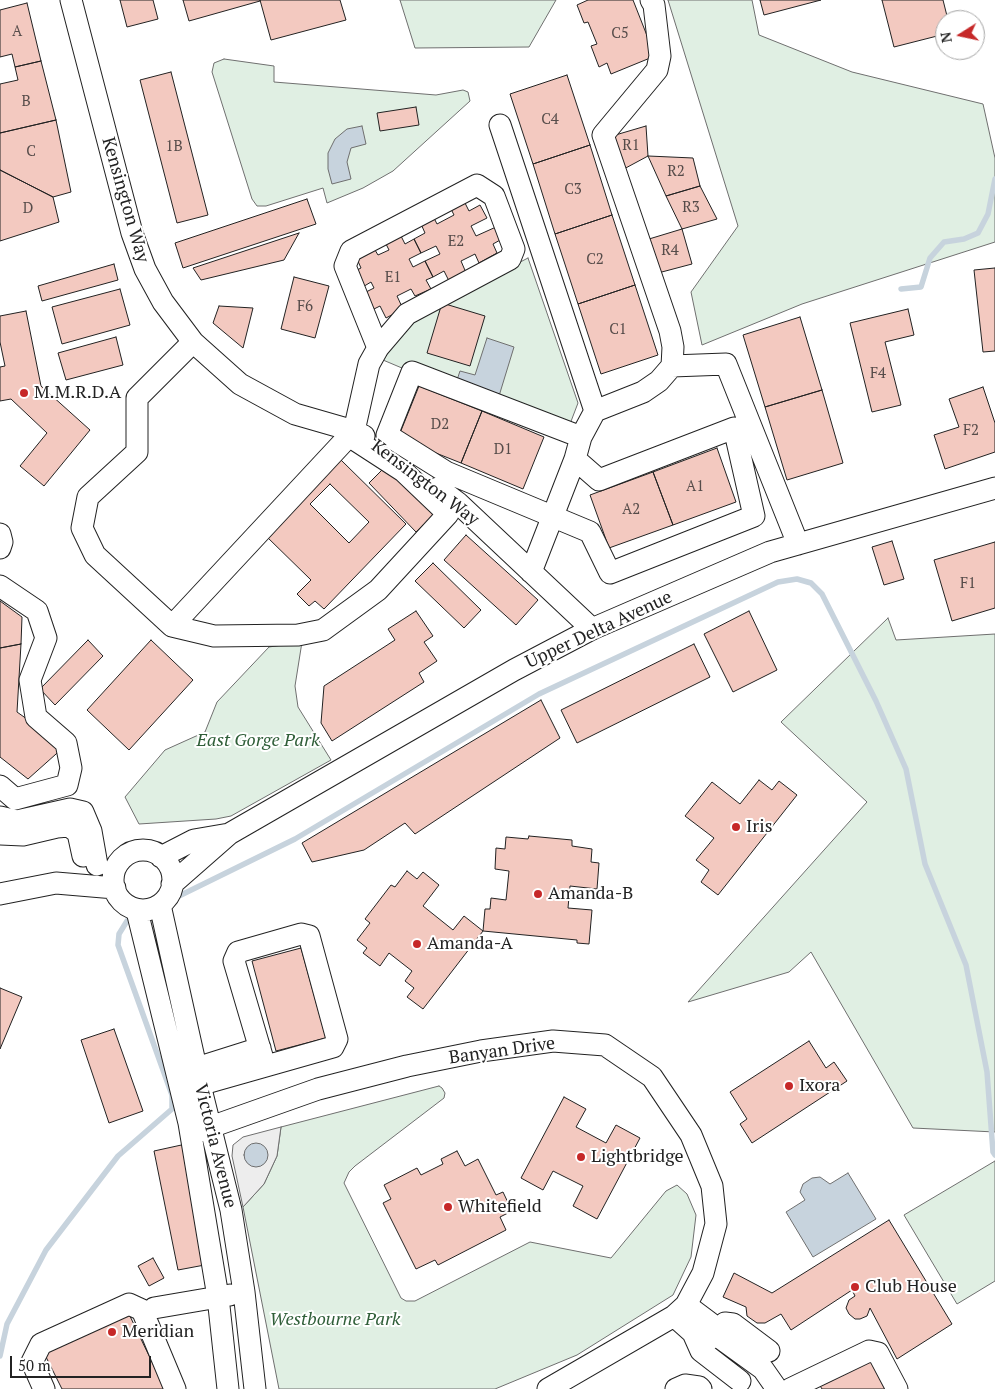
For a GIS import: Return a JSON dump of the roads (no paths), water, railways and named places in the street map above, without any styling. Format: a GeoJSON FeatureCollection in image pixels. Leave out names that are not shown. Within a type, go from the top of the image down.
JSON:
{"type":"FeatureCollection","features":[{"type":"Feature","properties":{"kind":"street","name":"Kensington Way"},"geometry":{"type":"LineString","coordinates":[[71,0],[132,233],[145,269],[163,302],[194,342],[240,384],[294,414],[354,431],[386,449],[458,503],[592,629]]}},
{"type":"Feature","properties":{"kind":"street"},"geometry":{"type":"LineString","coordinates":[[531,572],[575,459],[581,437],[595,411],[643,392],[659,381],[672,366],[673,348],[670,331],[603,135],[657,70],[660,56],[654,5],[651,0]]}},
{"type":"Feature","properties":{"kind":"street"},"geometry":{"type":"LineString","coordinates":[[500,125],[595,411]]}},
{"type":"Feature","properties":{"kind":"street"},"geometry":{"type":"LineString","coordinates":[[354,431],[369,364],[378,348],[407,314],[510,259],[514,249],[494,196],[477,185],[351,251],[344,266],[378,348]]}},
{"type":"Feature","properties":{"kind":"street"},"geometry":{"type":"LineString","coordinates":[[172,626],[349,436],[403,471],[448,514],[378,590],[323,630],[298,635],[214,636],[172,626],[95,555],[82,528],[88,497],[137,452],[137,398],[194,342]]}},
{"type":"Feature","properties":{"kind":"street"},"geometry":{"type":"LineString","coordinates":[[672,366],[726,364],[798,544]]}},
{"type":"Feature","properties":{"kind":"street"},"geometry":{"type":"LineString","coordinates":[[575,459],[599,480],[734,428],[754,516],[610,573],[590,532],[446,472],[387,435],[412,372],[581,437]]}},
{"type":"Feature","properties":{"kind":"street","name":"Upper Delta Avenue"},"geometry":{"type":"LineString","coordinates":[[172,884],[230,834],[514,670],[592,629],[770,552],[995,488]]}},
{"type":"Feature","properties":{"kind":"street"},"geometry":{"type":"LineString","coordinates":[[0,534],[2,542],[0,548]]}},
{"type":"Feature","properties":{"kind":"street"},"geometry":{"type":"LineString","coordinates":[[0,586],[38,611],[46,638],[30,680],[36,717],[66,743],[71,768],[67,784],[15,799],[0,786]]}},
{"type":"Feature","properties":{"kind":"street"},"geometry":{"type":"LineString","coordinates":[[0,834],[23,835],[60,819],[70,809],[81,805],[91,831],[91,865]]}},
{"type":"Feature","properties":{"kind":"street"},"geometry":{"type":"LineString","coordinates":[[0,816],[17,821],[60,819],[78,833],[91,865]]}},
{"type":"Feature","properties":{"kind":"street","name":"Upper Delta Avenue"},"geometry":{"type":"LineString","coordinates":[[161,857],[194,840],[230,834]]}},
{"type":"Feature","properties":{"kind":"street"},"geometry":{"type":"LineString","coordinates":[[139,851],[154,853],[161,857],[170,869],[172,884],[170,892],[160,905],[137,911],[121,901],[115,888],[113,877],[119,863],[125,857],[139,851]]}},
{"type":"Feature","properties":{"kind":"street"},"geometry":{"type":"LineString","coordinates":[[56,883],[77,867],[119,863]]}},
{"type":"Feature","properties":{"kind":"street"},"geometry":{"type":"LineString","coordinates":[[0,894],[56,883],[115,888]]}},
{"type":"Feature","properties":{"kind":"street","name":"Victoria Avenue"},"geometry":{"type":"LineString","coordinates":[[160,905],[182,1001],[188,1079]]}},
{"type":"Feature","properties":{"kind":"street","name":"Victoria Avenue"},"geometry":{"type":"LineString","coordinates":[[137,911],[160,1006],[188,1079],[200,1130],[231,1210],[244,1292],[254,1383]]}},
{"type":"Feature","properties":{"kind":"street"},"geometry":{"type":"LineString","coordinates":[[188,1079],[262,1057],[333,1047],[337,1039],[309,936],[301,934],[238,952],[234,961],[262,1057]]}},
{"type":"Feature","properties":{"kind":"street"},"geometry":{"type":"LineString","coordinates":[[160,1006],[182,1001]]}},
{"type":"Feature","properties":{"kind":"street","name":"Banyan Drive"},"geometry":{"type":"LineString","coordinates":[[200,1130],[318,1089],[416,1064],[481,1051],[553,1041],[605,1045],[652,1077],[691,1135],[712,1186],[716,1224],[703,1273],[680,1310]]}},
{"type":"Feature","properties":{"kind":"street","name":"Victoria Avenue"},"geometry":{"type":"LineString","coordinates":[[200,1130],[204,1215],[218,1297],[226,1388]]}},
{"type":"Feature","properties":{"kind":"street"},"geometry":{"type":"LineString","coordinates":[[204,1215],[231,1210]]}},
{"type":"Feature","properties":{"kind":"street"},"geometry":{"type":"LineString","coordinates":[[154,1308],[244,1292]]}},
{"type":"Feature","properties":{"kind":"street"},"geometry":{"type":"LineString","coordinates":[[44,1389],[32,1362],[42,1344],[129,1304],[142,1310],[175,1389]]}},
{"type":"Feature","properties":{"kind":"street"},"geometry":{"type":"LineString","coordinates":[[680,1310],[718,1329],[723,1340],[763,1370],[777,1389]]}},
{"type":"Feature","properties":{"kind":"street"},"geometry":{"type":"LineString","coordinates":[[680,1310],[701,1351],[740,1381]]}},
{"type":"Feature","properties":{"kind":"street"},"geometry":{"type":"LineString","coordinates":[[548,1389],[680,1310]]}},
{"type":"Feature","properties":{"kind":"street"},"geometry":{"type":"LineString","coordinates":[[701,1351],[725,1323],[733,1324],[769,1351]]}},
{"type":"Feature","properties":{"kind":"street"},"geometry":{"type":"LineString","coordinates":[[790,1389],[869,1351],[878,1353],[897,1389]]}},
{"type":"Feature","properties":{"kind":"street"},"geometry":{"type":"LineString","coordinates":[[226,1388],[254,1383]]}},
{"type":"Feature","properties":{"kind":"street"},"geometry":{"type":"LineString","coordinates":[[676,1389],[685,1385],[701,1389]]}},
{"type":"Feature","properties":{"kind":"waterway"},"geometry":{"type":"LineString","coordinates":[[901,289],[921,287],[930,258],[944,242],[964,239],[978,233],[988,214],[995,179]]}},
{"type":"Feature","properties":{"kind":"waterway"},"geometry":{"type":"LineString","coordinates":[[179,896],[295,839],[539,694],[778,582],[797,579],[811,583],[822,594],[876,701],[906,769],[925,864],[966,965],[987,1072],[993,1152],[995,1155]]}},
{"type":"Feature","properties":{"kind":"waterway"},"geometry":{"type":"LineString","coordinates":[[0,1356],[7,1324],[46,1250],[118,1156],[172,1109],[172,1095],[118,945],[119,934],[127,921]]}},
{"type":"Feature","properties":{"kind":"place","name":"M.M.R.D.A"},"geometry":{"type":"Point","coordinates":[24,393]}},
{"type":"Feature","properties":{"kind":"place","name":"Iris"},"geometry":{"type":"Point","coordinates":[736,827]}},
{"type":"Feature","properties":{"kind":"place","name":"Amanda-B"},"geometry":{"type":"Point","coordinates":[538,894]}},
{"type":"Feature","properties":{"kind":"place","name":"Amanda-A"},"geometry":{"type":"Point","coordinates":[417,944]}},
{"type":"Feature","properties":{"kind":"place","name":"Ixora"},"geometry":{"type":"Point","coordinates":[789,1086]}},
{"type":"Feature","properties":{"kind":"place","name":"Lightbridge"},"geometry":{"type":"Point","coordinates":[581,1157]}},
{"type":"Feature","properties":{"kind":"place","name":"Whitefield"},"geometry":{"type":"Point","coordinates":[448,1207]}},
{"type":"Feature","properties":{"kind":"place","name":"Club House"},"geometry":{"type":"Point","coordinates":[855,1287]}},
{"type":"Feature","properties":{"kind":"place","name":"Meridian"},"geometry":{"type":"Point","coordinates":[112,1332]}},
{"type":"Feature","properties":{"kind":"park label","name":"East Gorge Park"},"geometry":{"type":"Point","coordinates":[258,741]}},
{"type":"Feature","properties":{"kind":"park label","name":"Westbourne Park"},"geometry":{"type":"Point","coordinates":[335,1320]}}]}
